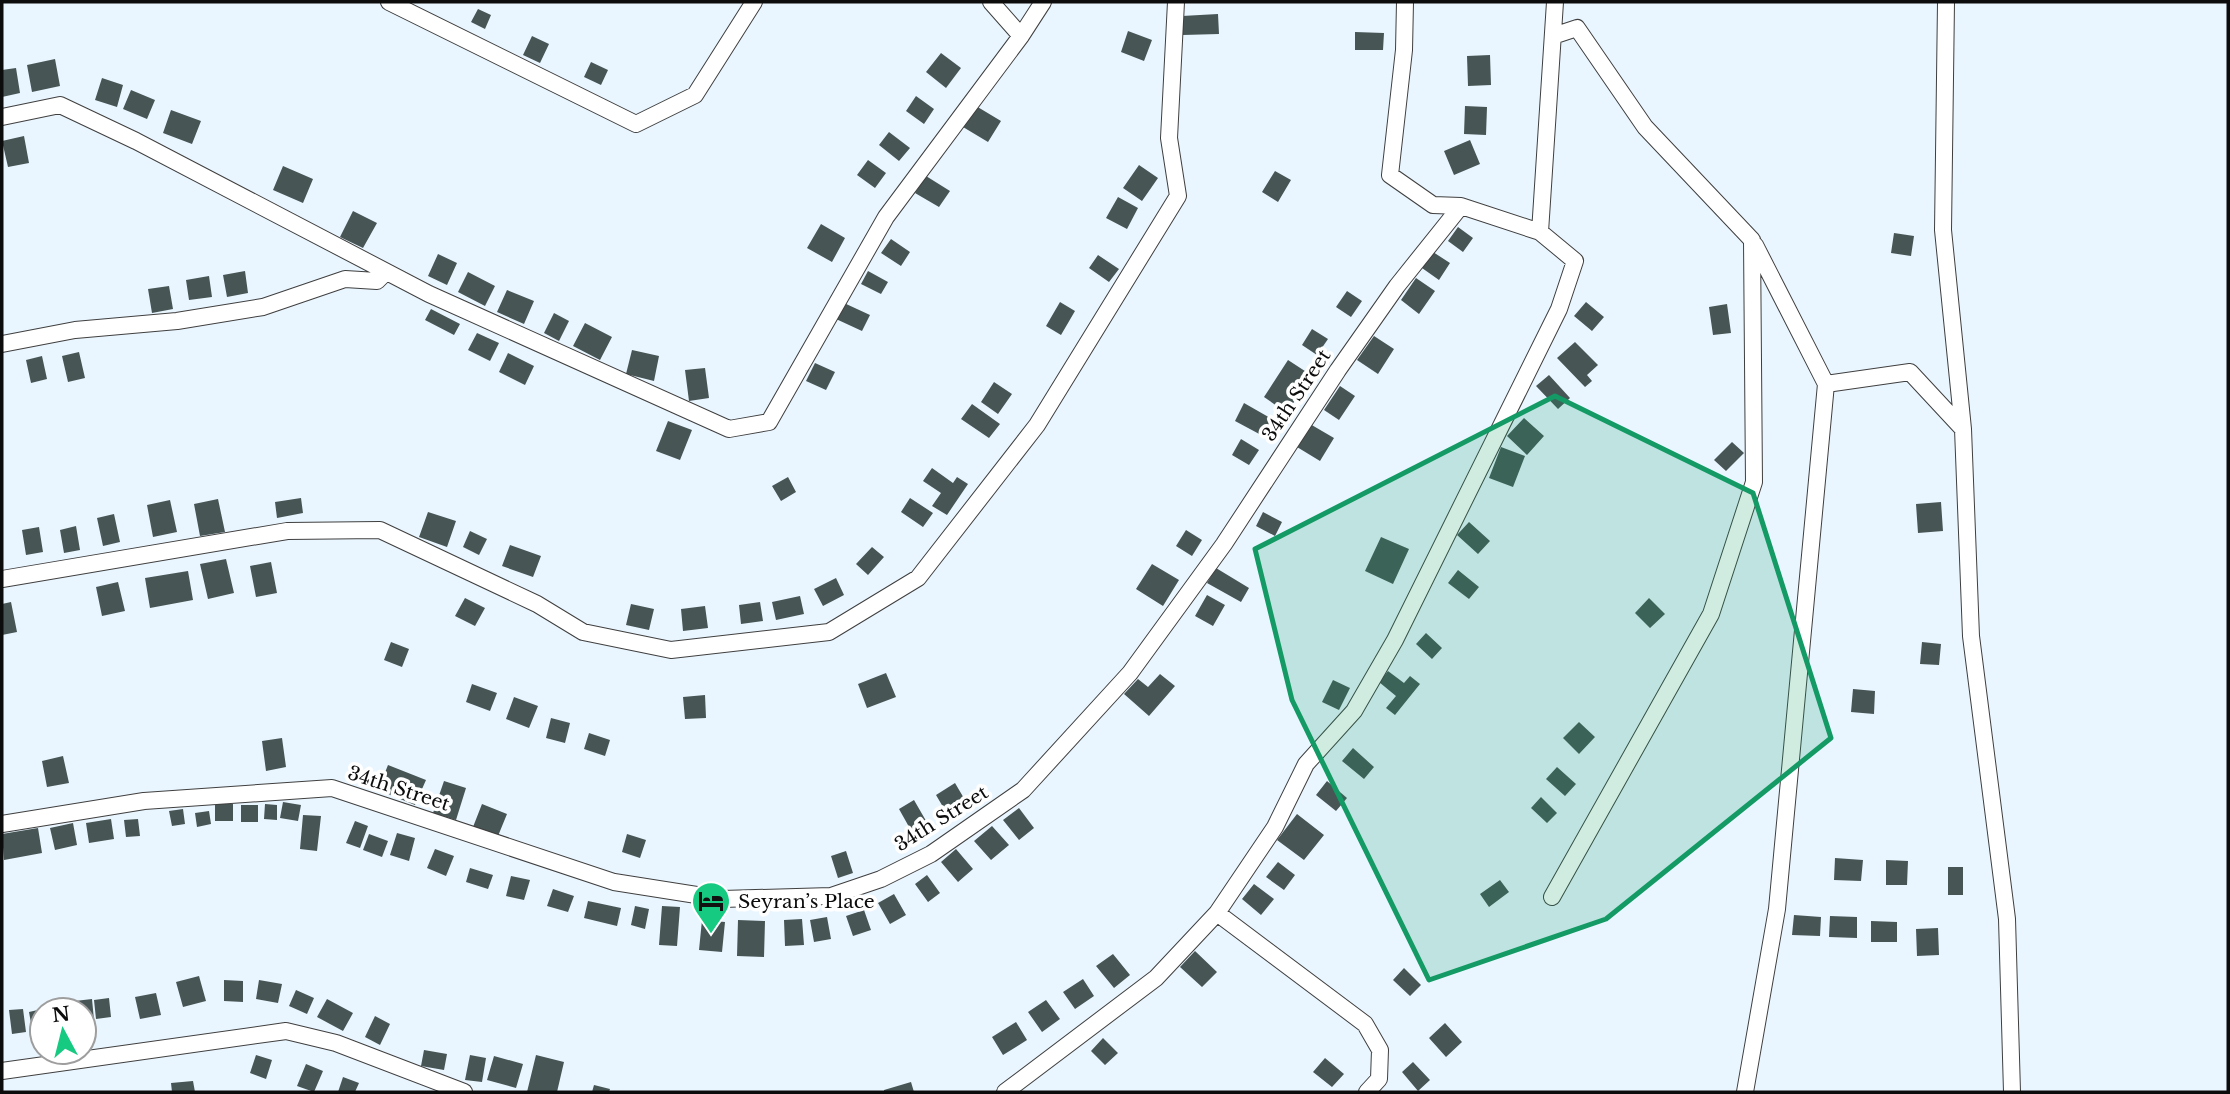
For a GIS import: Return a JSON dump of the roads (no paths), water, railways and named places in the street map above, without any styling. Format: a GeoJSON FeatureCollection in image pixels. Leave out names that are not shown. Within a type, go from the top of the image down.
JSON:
{"type":"FeatureCollection","features":[{"type":"Feature","properties":{"kind":"street"},"geometry":{"type":"LineString","coordinates":[[388,2],[636,124],[695,95],[754,2]]}},
{"type":"Feature","properties":{"kind":"street"},"geometry":{"type":"LineString","coordinates":[[991,2],[1021,36]]}},
{"type":"Feature","properties":{"kind":"street"},"geometry":{"type":"LineString","coordinates":[[2,117],[60,105],[136,141],[429,294],[729,429],[769,422],[886,217],[1021,36],[1043,2]]}},
{"type":"Feature","properties":{"kind":"street"},"geometry":{"type":"LineString","coordinates":[[2,579],[287,531],[380,530],[537,604],[583,632],[671,650],[829,632],[918,578],[1037,425],[1178,197],[1169,138],[1176,2]]}},
{"type":"Feature","properties":{"kind":"street"},"geometry":{"type":"LineString","coordinates":[[1005,1092],[1156,978],[1217,913],[1275,827],[1306,764],[1354,711],[1395,640],[1559,309],[1575,261],[1540,232],[1461,206],[1433,205],[1390,175],[1404,50],[1405,2]]}},
{"type":"Feature","properties":{"kind":"street"},"geometry":{"type":"LineString","coordinates":[[1540,232],[1555,2]]}},
{"type":"Feature","properties":{"kind":"street"},"geometry":{"type":"LineString","coordinates":[[1946,2],[1943,230],[1963,429],[1971,636],[2007,919],[2012,1092]]}},
{"type":"Feature","properties":{"kind":"street"},"geometry":{"type":"LineString","coordinates":[[1553,36],[1577,28],[1645,127],[1752,240],[1826,384],[1777,909],[1745,1092]]}},
{"type":"Feature","properties":{"kind":"street","name":"34th Street"},"geometry":{"type":"LineString","coordinates":[[2,824],[144,802],[332,788],[614,882],[722,899],[831,896],[881,879],[930,854],[1023,790],[1130,673],[1224,544],[1280,455],[1397,286],[1461,206]]}},
{"type":"Feature","properties":{"kind":"street"},"geometry":{"type":"LineString","coordinates":[[1552,897],[1711,614],[1754,482],[1752,240]]}},
{"type":"Feature","properties":{"kind":"street"},"geometry":{"type":"LineString","coordinates":[[2,344],[75,330],[177,321],[263,307],[345,279],[377,281],[386,272]]}},
{"type":"Feature","properties":{"kind":"street"},"geometry":{"type":"LineString","coordinates":[[1826,384],[1910,372],[1963,429]]}},
{"type":"Feature","properties":{"kind":"street"},"geometry":{"type":"LineString","coordinates":[[1217,913],[1365,1024],[1380,1050],[1380,1079],[1367,1092]]}},
{"type":"Feature","properties":{"kind":"street"},"geometry":{"type":"LineString","coordinates":[[2,1071],[286,1031],[336,1043],[464,1092]]}},
{"type":"Feature","properties":{"kind":"place","name":"Seyran’s Place"},"geometry":{"type":"Point","coordinates":[711,935]}}]}
